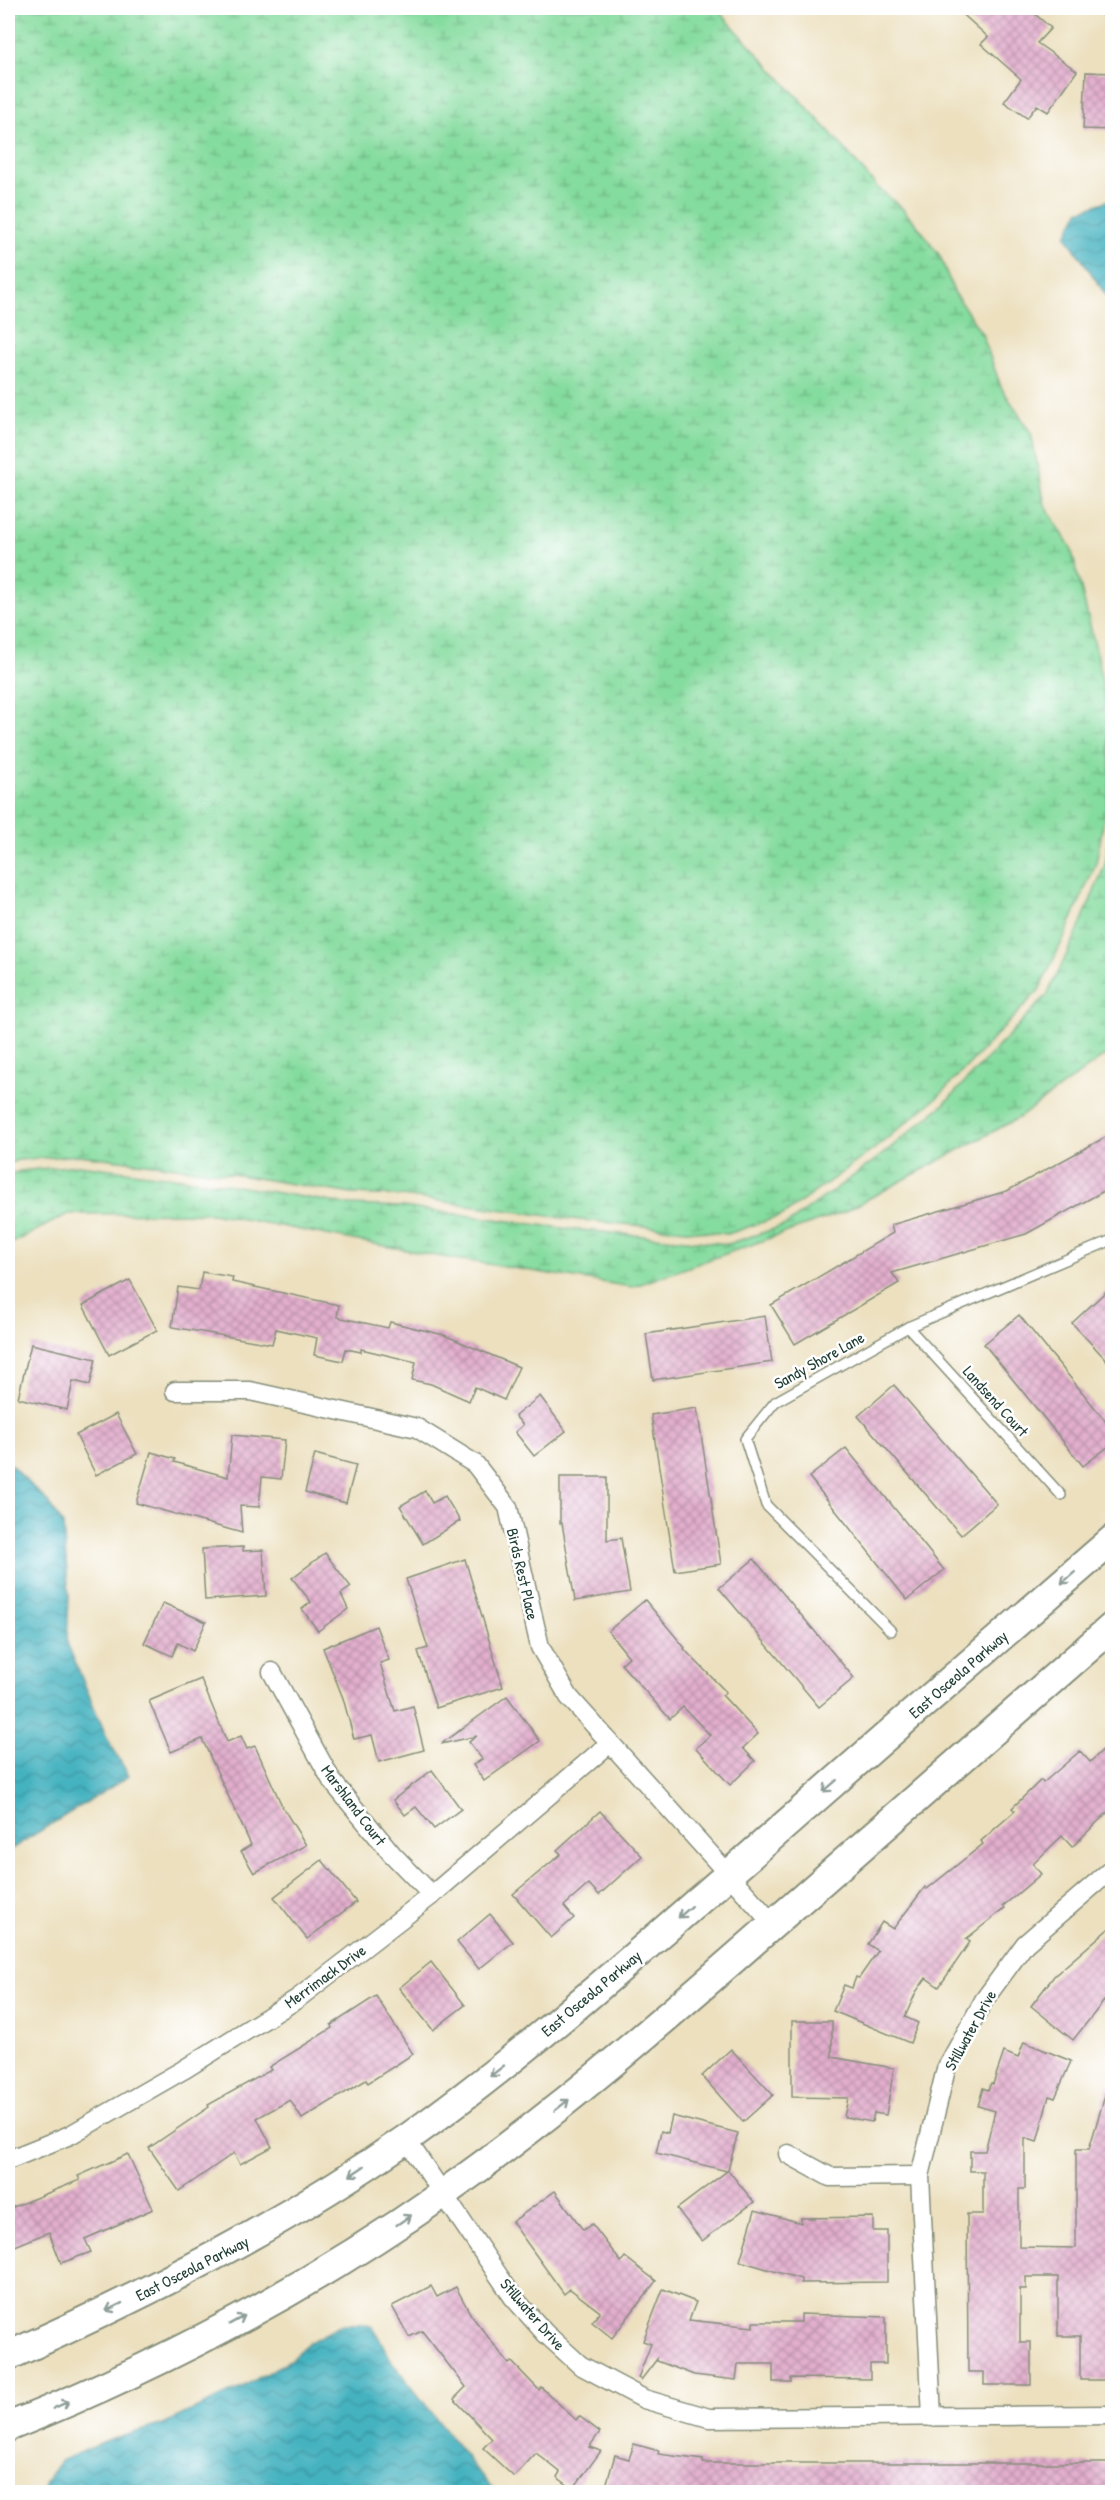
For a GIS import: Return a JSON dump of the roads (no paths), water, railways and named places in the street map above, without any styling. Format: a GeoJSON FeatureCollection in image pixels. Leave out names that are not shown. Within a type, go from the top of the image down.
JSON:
{"type":"FeatureCollection","features":[{"type":"Feature","properties":{"kind":"main road","name":"East Osceola Parkway"},"geometry":{"type":"LineString","coordinates":[[8,2356],[168,2281],[255,2235],[405,2139],[519,2054],[586,1999],[1113,1540]]}},
{"type":"Feature","properties":{"kind":"main road"},"geometry":{"type":"LineString","coordinates":[[8,2427],[126,2376],[207,2336],[300,2285],[443,2194],[591,2082],[1113,1627]]}},
{"type":"Feature","properties":{"kind":"street","name":"Birds Rest Place"},"geometry":{"type":"LineString","coordinates":[[175,1391],[250,1391],[417,1428],[475,1464],[508,1507],[540,1647],[569,1697],[773,1924]]}},
{"type":"Feature","properties":{"kind":"street","name":"Marshland Court"},"geometry":{"type":"LineString","coordinates":[[272,1672],[332,1781],[392,1854],[432,1895]]}},
{"type":"Feature","properties":{"kind":"street","name":"Merrimack Drive"},"geometry":{"type":"LineString","coordinates":[[8,2160],[70,2135],[183,2070],[297,1999],[432,1895],[610,1743]]}},
{"type":"Feature","properties":{"kind":"street","name":"Stillwater Drive"},"geometry":{"type":"LineString","coordinates":[[932,2417],[920,2176],[946,2069],[984,2000],[1025,1944],[1113,1869]]}},
{"type":"Feature","properties":{"kind":"street","name":"Stillwater Drive"},"geometry":{"type":"LineString","coordinates":[[405,2139],[513,2297],[545,2333],[580,2365],[644,2399],[709,2418],[1113,2415]]}},
{"type":"Feature","properties":{"kind":"street"},"geometry":{"type":"LineString","coordinates":[[788,2154],[830,2177],[920,2176]]}},
{"type":"Feature","properties":{"kind":"lane","name":"Sandy Shore Lane"},"geometry":{"type":"LineString","coordinates":[[891,1631],[766,1505],[746,1439],[775,1402],[908,1327],[1113,1240]]}},
{"type":"Feature","properties":{"kind":"lane","name":"Landsend Court"},"geometry":{"type":"LineString","coordinates":[[908,1327],[1061,1495]]}},
{"type":"Feature","properties":{"kind":"water"},"geometry":{"type":"Polygon","coordinates":[[[1112,199],[1112,310],[1108,298],[1066,236],[1079,211],[1112,199]]]}},
{"type":"Feature","properties":{"kind":"water"},"geometry":{"type":"Polygon","coordinates":[[[8,1462],[48,1502],[63,1525],[69,1596],[67,1643],[108,1740],[129,1776],[8,1851],[8,1462]]]}},
{"type":"Feature","properties":{"kind":"water"},"geometry":{"type":"Polygon","coordinates":[[[343,2324],[364,2324],[373,2327],[393,2363],[485,2481],[497,2492],[42,2492],[45,2482],[60,2461],[110,2440],[160,2425],[237,2390],[290,2360],[310,2342],[343,2324]]]}}]}
